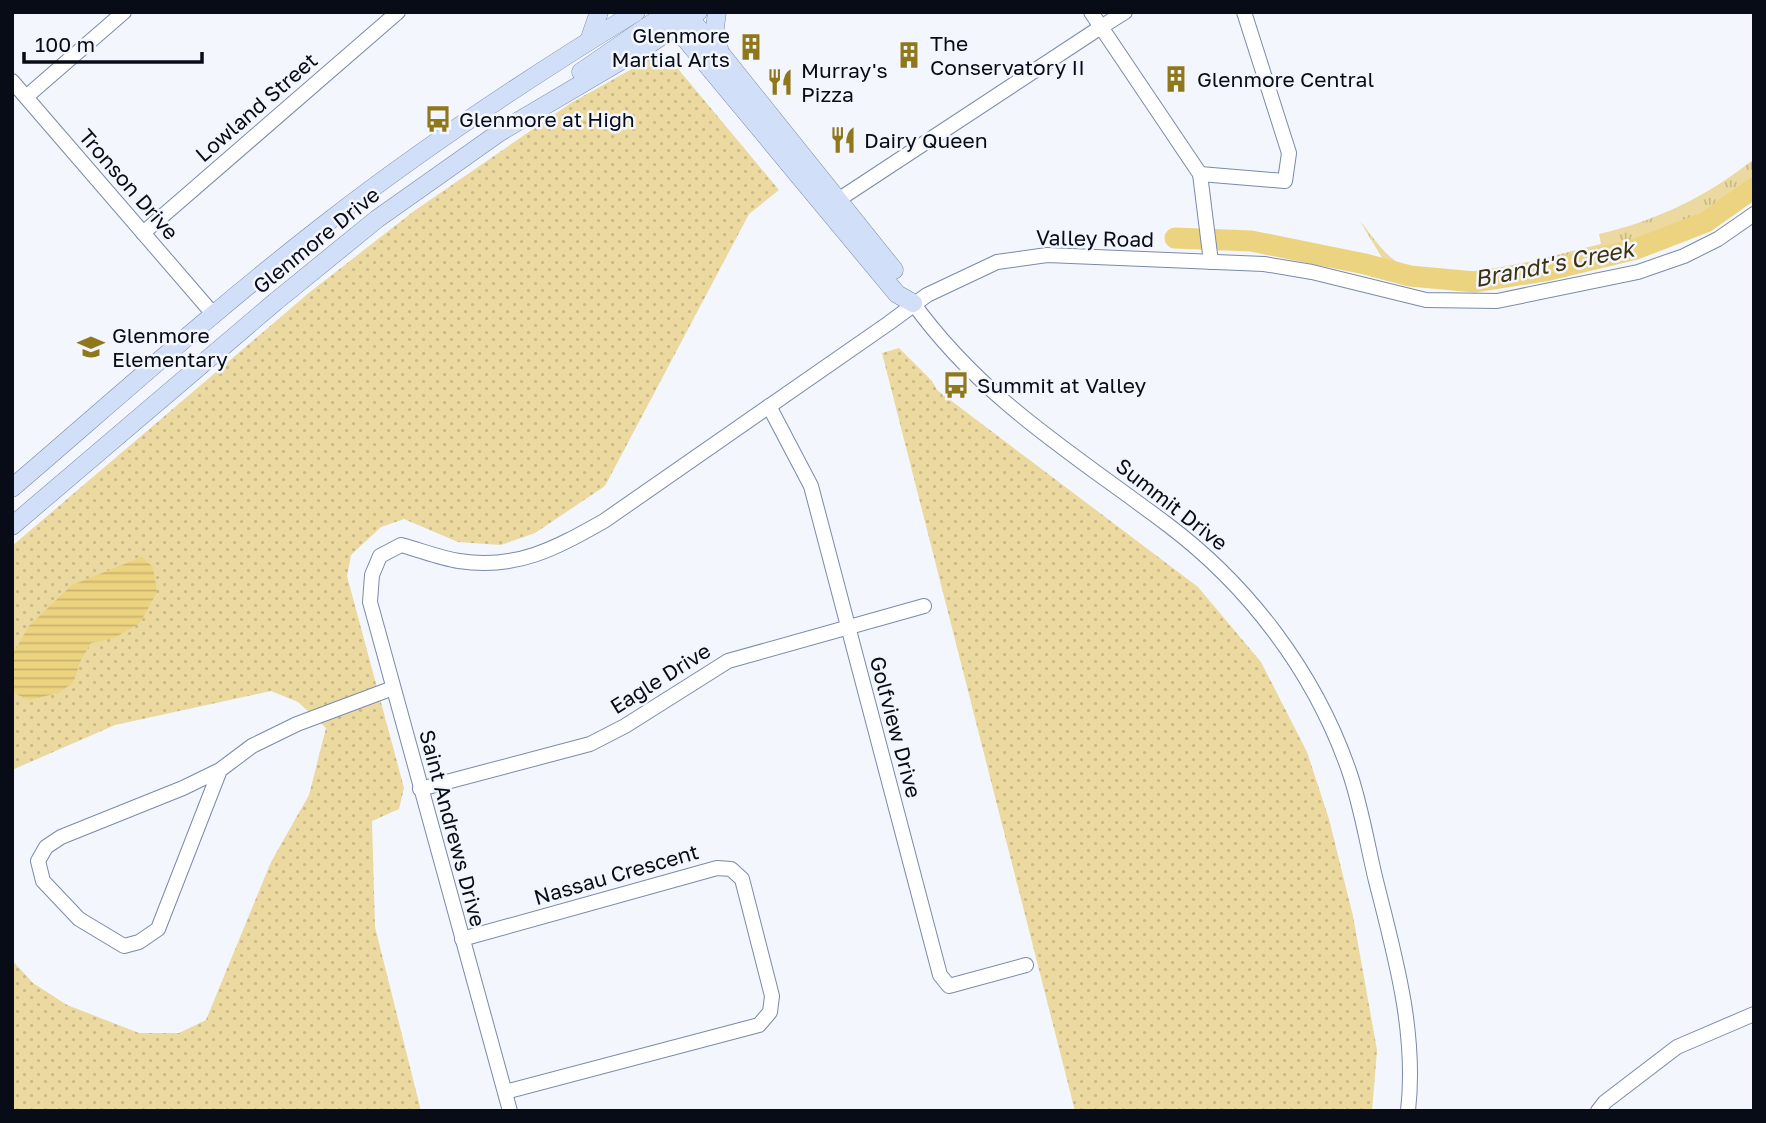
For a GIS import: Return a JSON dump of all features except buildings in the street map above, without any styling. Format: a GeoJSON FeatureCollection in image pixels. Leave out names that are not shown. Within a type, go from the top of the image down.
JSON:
{"type":"FeatureCollection","features":[{"type":"Feature","properties":{"kind":"main road"},"geometry":{"type":"LineString","coordinates":[[589,41],[599,12]]}},
{"type":"Feature","properties":{"kind":"main road","name":"Glenmore Drive"},"geometry":{"type":"LineString","coordinates":[[12,488],[214,315],[350,205],[469,119],[636,12]]}},
{"type":"Feature","properties":{"kind":"main road"},"geometry":{"type":"LineString","coordinates":[[500,132],[552,92],[658,19],[663,12]]}},
{"type":"Feature","properties":{"kind":"main road","name":"Summit Drive"},"geometry":{"type":"LineString","coordinates":[[663,12],[685,16],[714,60],[897,294],[913,303]]}},
{"type":"Feature","properties":{"kind":"main road"},"geometry":{"type":"LineString","coordinates":[[650,43],[675,46],[714,60],[717,12]]}},
{"type":"Feature","properties":{"kind":"main road","name":"Glenmore Drive"},"geometry":{"type":"LineString","coordinates":[[12,526],[275,302],[377,219],[500,132],[650,43],[685,16]]}},
{"type":"Feature","properties":{"kind":"main road","name":"Summit Drive"},"geometry":{"type":"LineString","coordinates":[[714,60],[838,200],[906,285],[913,303]]}},
{"type":"Feature","properties":{"kind":"street"},"geometry":{"type":"LineString","coordinates":[[26,97],[124,12]]}},
{"type":"Feature","properties":{"kind":"street","name":"Lowland Street"},"geometry":{"type":"LineString","coordinates":[[142,233],[398,12]]}},
{"type":"Feature","properties":{"kind":"street"},"geometry":{"type":"LineString","coordinates":[[1091,12],[1200,174],[1211,262]]}},
{"type":"Feature","properties":{"kind":"street"},"geometry":{"type":"LineString","coordinates":[[838,200],[1125,12]]}},
{"type":"Feature","properties":{"kind":"street"},"geometry":{"type":"LineString","coordinates":[[1200,174],[1284,181],[1289,153],[1244,12]]}},
{"type":"Feature","properties":{"kind":"street","name":"Tronson Drive"},"geometry":{"type":"LineString","coordinates":[[12,81],[214,315]]}},
{"type":"Feature","properties":{"kind":"street","name":"Valley Road"},"geometry":{"type":"LineString","coordinates":[[380,556],[401,545],[459,561],[513,562],[556,548],[604,521],[913,303],[997,262],[1047,255],[1264,264],[1312,272],[1426,300],[1497,301],[1638,272],[1684,256],[1718,239],[1754,214]]}},
{"type":"Feature","properties":{"kind":"street","name":"Summit Drive"},"geometry":{"type":"LineString","coordinates":[[913,303],[968,370],[1037,430],[1170,526],[1224,574],[1272,628],[1317,695],[1349,769],[1404,993],[1411,1086],[1408,1111]]}},
{"type":"Feature","properties":{"kind":"street","name":"Golfview Drive"},"geometry":{"type":"LineString","coordinates":[[769,406],[811,486],[940,975],[949,986],[1026,965]]}},
{"type":"Feature","properties":{"kind":"street","name":"Saint Andrews Drive"},"geometry":{"type":"LineString","coordinates":[[380,556],[372,575],[370,602],[510,1111]]}},
{"type":"Feature","properties":{"kind":"street","name":"Eagle Drive"},"geometry":{"type":"LineString","coordinates":[[420,789],[590,744],[625,726],[729,661],[924,606]]}},
{"type":"Feature","properties":{"kind":"street"},"geometry":{"type":"LineString","coordinates":[[220,771],[159,929],[139,942],[124,946],[79,919],[43,881],[38,861],[46,847],[61,838],[183,789],[220,771],[252,746],[297,724],[393,688]]}},
{"type":"Feature","properties":{"kind":"street","name":"Nassau Crescent"},"geometry":{"type":"LineString","coordinates":[[462,939],[717,868],[731,869],[742,879],[772,996],[770,1012],[759,1025],[505,1092]]}},
{"type":"Feature","properties":{"kind":"street"},"geometry":{"type":"LineString","coordinates":[[1598,1111],[1605,1102],[1677,1047],[1754,1014]]}},
{"type":"Feature","properties":{"kind":"green space"},"geometry":{"type":"Polygon","coordinates":[[[655,56],[669,58],[779,190],[749,214],[605,486],[535,533],[501,545],[458,542],[404,519],[381,527],[351,555],[347,576],[404,788],[399,809],[372,821],[375,927],[421,1111],[12,1111],[12,960],[33,983],[67,1005],[139,1033],[179,1033],[206,1020],[271,862],[309,795],[326,728],[298,702],[271,691],[115,725],[12,770],[12,546],[310,292],[414,211],[571,103],[655,56]]]}},
{"type":"Feature","properties":{"kind":"green space"},"geometry":{"type":"Polygon","coordinates":[[[1754,159],[1754,197],[1705,229],[1657,250],[1633,257],[1580,270],[1493,285],[1455,288],[1397,283],[1360,221],[1384,251],[1401,264],[1422,271],[1446,273],[1500,268],[1601,244],[1599,234],[1641,222],[1681,206],[1718,185],[1754,159]]]}},
{"type":"Feature","properties":{"kind":"green space"},"geometry":{"type":"Polygon","coordinates":[[[899,348],[932,381],[937,390],[1198,587],[1261,662],[1307,752],[1329,819],[1353,916],[1377,1050],[1372,1111],[1075,1111],[882,353],[899,348]]]}},
{"type":"Feature","properties":{"kind":"shaded area"},"geometry":{"type":"Polygon","coordinates":[[[142,557],[153,567],[157,592],[140,623],[114,638],[91,643],[81,660],[73,683],[58,693],[29,700],[16,694],[12,688],[12,655],[29,626],[72,585],[142,557]]]}},
{"type":"Feature","properties":{"kind":"waterway","name":"Brandt's Creek"},"geometry":{"type":"LineString","coordinates":[[1175,238],[1251,241],[1410,276],[1475,282],[1545,271],[1636,249],[1706,222],[1754,188]]}},
{"type":"Feature","properties":{"kind":"place","name":"Glenmore Martial Arts"},"geometry":{"type":"Point","coordinates":[751,47]}},
{"type":"Feature","properties":{"kind":"place","name":"The Conservatory II"},"geometry":{"type":"Point","coordinates":[909,55]}},
{"type":"Feature","properties":{"kind":"place","name":"Glenmore Central"},"geometry":{"type":"Point","coordinates":[1176,79]}},
{"type":"Feature","properties":{"kind":"place","name":"Murray's Pizza"},"geometry":{"type":"Point","coordinates":[780,82]}},
{"type":"Feature","properties":{"kind":"place","name":"Glenmore at High"},"geometry":{"type":"Point","coordinates":[438,119]}},
{"type":"Feature","properties":{"kind":"place","name":"Dairy Queen"},"geometry":{"type":"Point","coordinates":[843,140]}},
{"type":"Feature","properties":{"kind":"place","name":"Glenmore Elementary"},"geometry":{"type":"Point","coordinates":[91,347]}},
{"type":"Feature","properties":{"kind":"place","name":"Summit at Valley"},"geometry":{"type":"Point","coordinates":[956,385]}}]}
